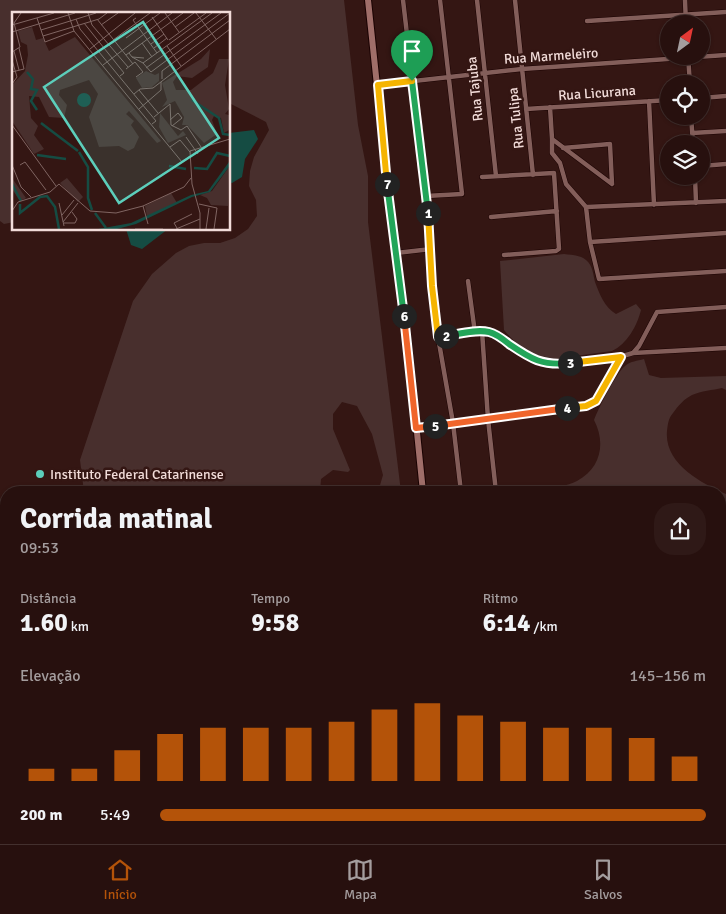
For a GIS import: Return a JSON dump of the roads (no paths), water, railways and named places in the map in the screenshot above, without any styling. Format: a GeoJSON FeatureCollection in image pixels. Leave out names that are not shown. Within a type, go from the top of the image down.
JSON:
{"type":"FeatureCollection","features":[{"type":"Feature","properties":{"kind":"main road"},"geometry":{"type":"LineString","coordinates":[[368,0],[389,200],[407,333],[422,486]]}},
{"type":"Feature","properties":{"kind":"street"},"geometry":{"type":"LineString","coordinates":[[403,0],[426,196],[432,286],[438,337],[453,423],[459,486]]}},
{"type":"Feature","properties":{"kind":"street"},"geometry":{"type":"LineString","coordinates":[[426,196],[462,194],[440,0]]}},
{"type":"Feature","properties":{"kind":"street","name":"Rua Tajuba"},"geometry":{"type":"LineString","coordinates":[[477,0],[496,176]]}},
{"type":"Feature","properties":{"kind":"street","name":"Rua Tulipa"},"geometry":{"type":"LineString","coordinates":[[515,0],[533,174]]}},
{"type":"Feature","properties":{"kind":"street"},"geometry":{"type":"LineString","coordinates":[[685,0],[686,15],[726,12]]}},
{"type":"Feature","properties":{"kind":"street"},"geometry":{"type":"LineString","coordinates":[[587,22],[660,17]]}},
{"type":"Feature","properties":{"kind":"street","name":"Rua Marmeleiro"},"geometry":{"type":"LineString","coordinates":[[710,56],[726,56]]}},
{"type":"Feature","properties":{"kind":"street","name":"Rua Marmeleiro"},"geometry":{"type":"LineString","coordinates":[[378,85],[522,69],[660,59]]}},
{"type":"Feature","properties":{"kind":"street"},"geometry":{"type":"LineString","coordinates":[[710,97],[726,96]]}},
{"type":"Feature","properties":{"kind":"street","name":"Rua Licurana"},"geometry":{"type":"LineString","coordinates":[[526,109],[660,100]]}},
{"type":"Feature","properties":{"kind":"street"},"geometry":{"type":"LineString","coordinates":[[649,101],[654,205]]}},
{"type":"Feature","properties":{"kind":"street"},"geometry":{"type":"LineString","coordinates":[[550,107],[552,153],[562,168],[566,184],[586,207],[590,242],[599,279],[726,271]]}},
{"type":"Feature","properties":{"kind":"street"},"geometry":{"type":"LineString","coordinates":[[692,125],[692,133],[726,131]]}},
{"type":"Feature","properties":{"kind":"street"},"geometry":{"type":"LineString","coordinates":[[552,139],[563,148],[612,184],[610,144],[563,148]]}},
{"type":"Feature","properties":{"kind":"street"},"geometry":{"type":"LineString","coordinates":[[710,165],[726,164]]}},
{"type":"Feature","properties":{"kind":"street"},"geometry":{"type":"LineString","coordinates":[[482,177],[554,173],[558,250],[504,255]]}},
{"type":"Feature","properties":{"kind":"street"},"geometry":{"type":"LineString","coordinates":[[695,185],[696,203]]}},
{"type":"Feature","properties":{"kind":"street"},"geometry":{"type":"LineString","coordinates":[[586,207],[726,201]]}},
{"type":"Feature","properties":{"kind":"street"},"geometry":{"type":"LineString","coordinates":[[491,217],[557,211]]}},
{"type":"Feature","properties":{"kind":"street"},"geometry":{"type":"LineString","coordinates":[[590,242],[726,233]]}},
{"type":"Feature","properties":{"kind":"street"},"geometry":{"type":"LineString","coordinates":[[396,253],[431,249]]}},
{"type":"Feature","properties":{"kind":"street"},"geometry":{"type":"LineString","coordinates":[[468,281],[475,333]]}},
{"type":"Feature","properties":{"kind":"street"},"geometry":{"type":"LineString","coordinates":[[633,353],[639,346],[657,312],[726,307]]}},
{"type":"Feature","properties":{"kind":"street"},"geometry":{"type":"LineString","coordinates":[[438,337],[482,331],[495,334],[529,358],[541,363],[557,365],[621,357],[633,353],[726,348]]}},
{"type":"Feature","properties":{"kind":"street"},"geometry":{"type":"LineString","coordinates":[[482,331],[488,419],[495,486]]}},
{"type":"Feature","properties":{"kind":"street"},"geometry":{"type":"LineString","coordinates":[[416,428],[592,404],[596,401],[621,357]]}},
{"type":"Feature","properties":{"kind":"water"},"geometry":{"type":"Polygon","coordinates":[[[254,130],[258,139],[245,159],[242,177],[232,183],[230,182],[230,133],[254,130]]]}},
{"type":"Feature","properties":{"kind":"water"},"geometry":{"type":"Polygon","coordinates":[[[126,230],[167,230],[142,249],[131,245],[126,230]]]}},
{"type":"Feature","properties":{"kind":"place","name":"Instituto Federal Catarinense"},"geometry":{"type":"Point","coordinates":[40,474]}}]}
